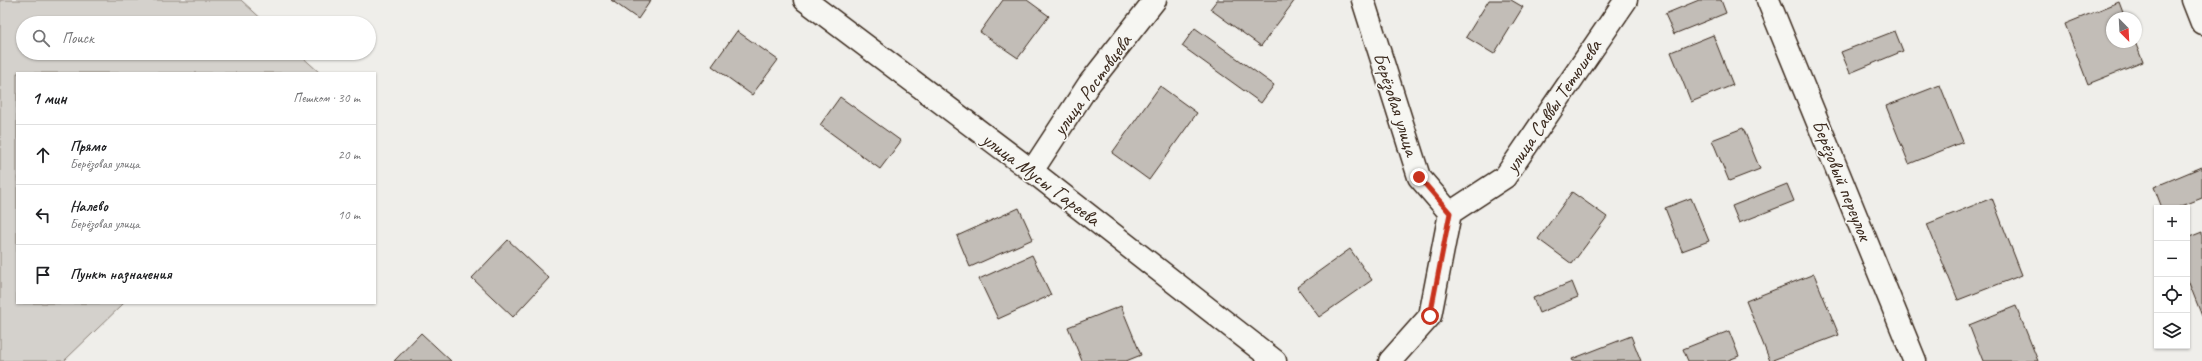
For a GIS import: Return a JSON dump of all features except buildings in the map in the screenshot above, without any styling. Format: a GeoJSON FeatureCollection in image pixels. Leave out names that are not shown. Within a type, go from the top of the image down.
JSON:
{"type":"FeatureCollection","features":[{"type":"Feature","properties":{"kind":"street","name":"улица Мусы Гареева"},"geometry":{"type":"LineString","coordinates":[[805,0],[1032,171],[1275,361]]}},
{"type":"Feature","properties":{"kind":"street","name":"улица Ростовцева"},"geometry":{"type":"LineString","coordinates":[[1032,171],[1089,84],[1155,0]]}},
{"type":"Feature","properties":{"kind":"street","name":"Берёзовая улица"},"geometry":{"type":"LineString","coordinates":[[1363,0],[1419,177],[1450,213]]}},
{"type":"Feature","properties":{"kind":"street","name":"улица Саввы Тетюшева"},"geometry":{"type":"LineString","coordinates":[[1450,213],[1505,177],[1626,0]]}},
{"type":"Feature","properties":{"kind":"street","name":"Берёзовый переулок"},"geometry":{"type":"LineString","coordinates":[[1768,0],[1915,361]]}},
{"type":"Feature","properties":{"kind":"street"},"geometry":{"type":"LineString","coordinates":[[2193,0],[2202,23]]}},
{"type":"Feature","properties":{"kind":"street"},"geometry":{"type":"LineString","coordinates":[[1390,361],[1430,316],[1450,213]]}},
{"type":"Feature","properties":{"kind":"shaded area"},"geometry":{"type":"Polygon","coordinates":[[[0,0],[241,0],[258,16],[16,16],[16,60],[306,60],[319,72],[16,72],[16,304],[123,304],[64,361],[0,361],[0,0]]]}},
{"type":"Feature","properties":{"kind":"route"},"geometry":{"type":"LineString","coordinates":[[1419,177],[1450,213],[1430,316]]}}]}
